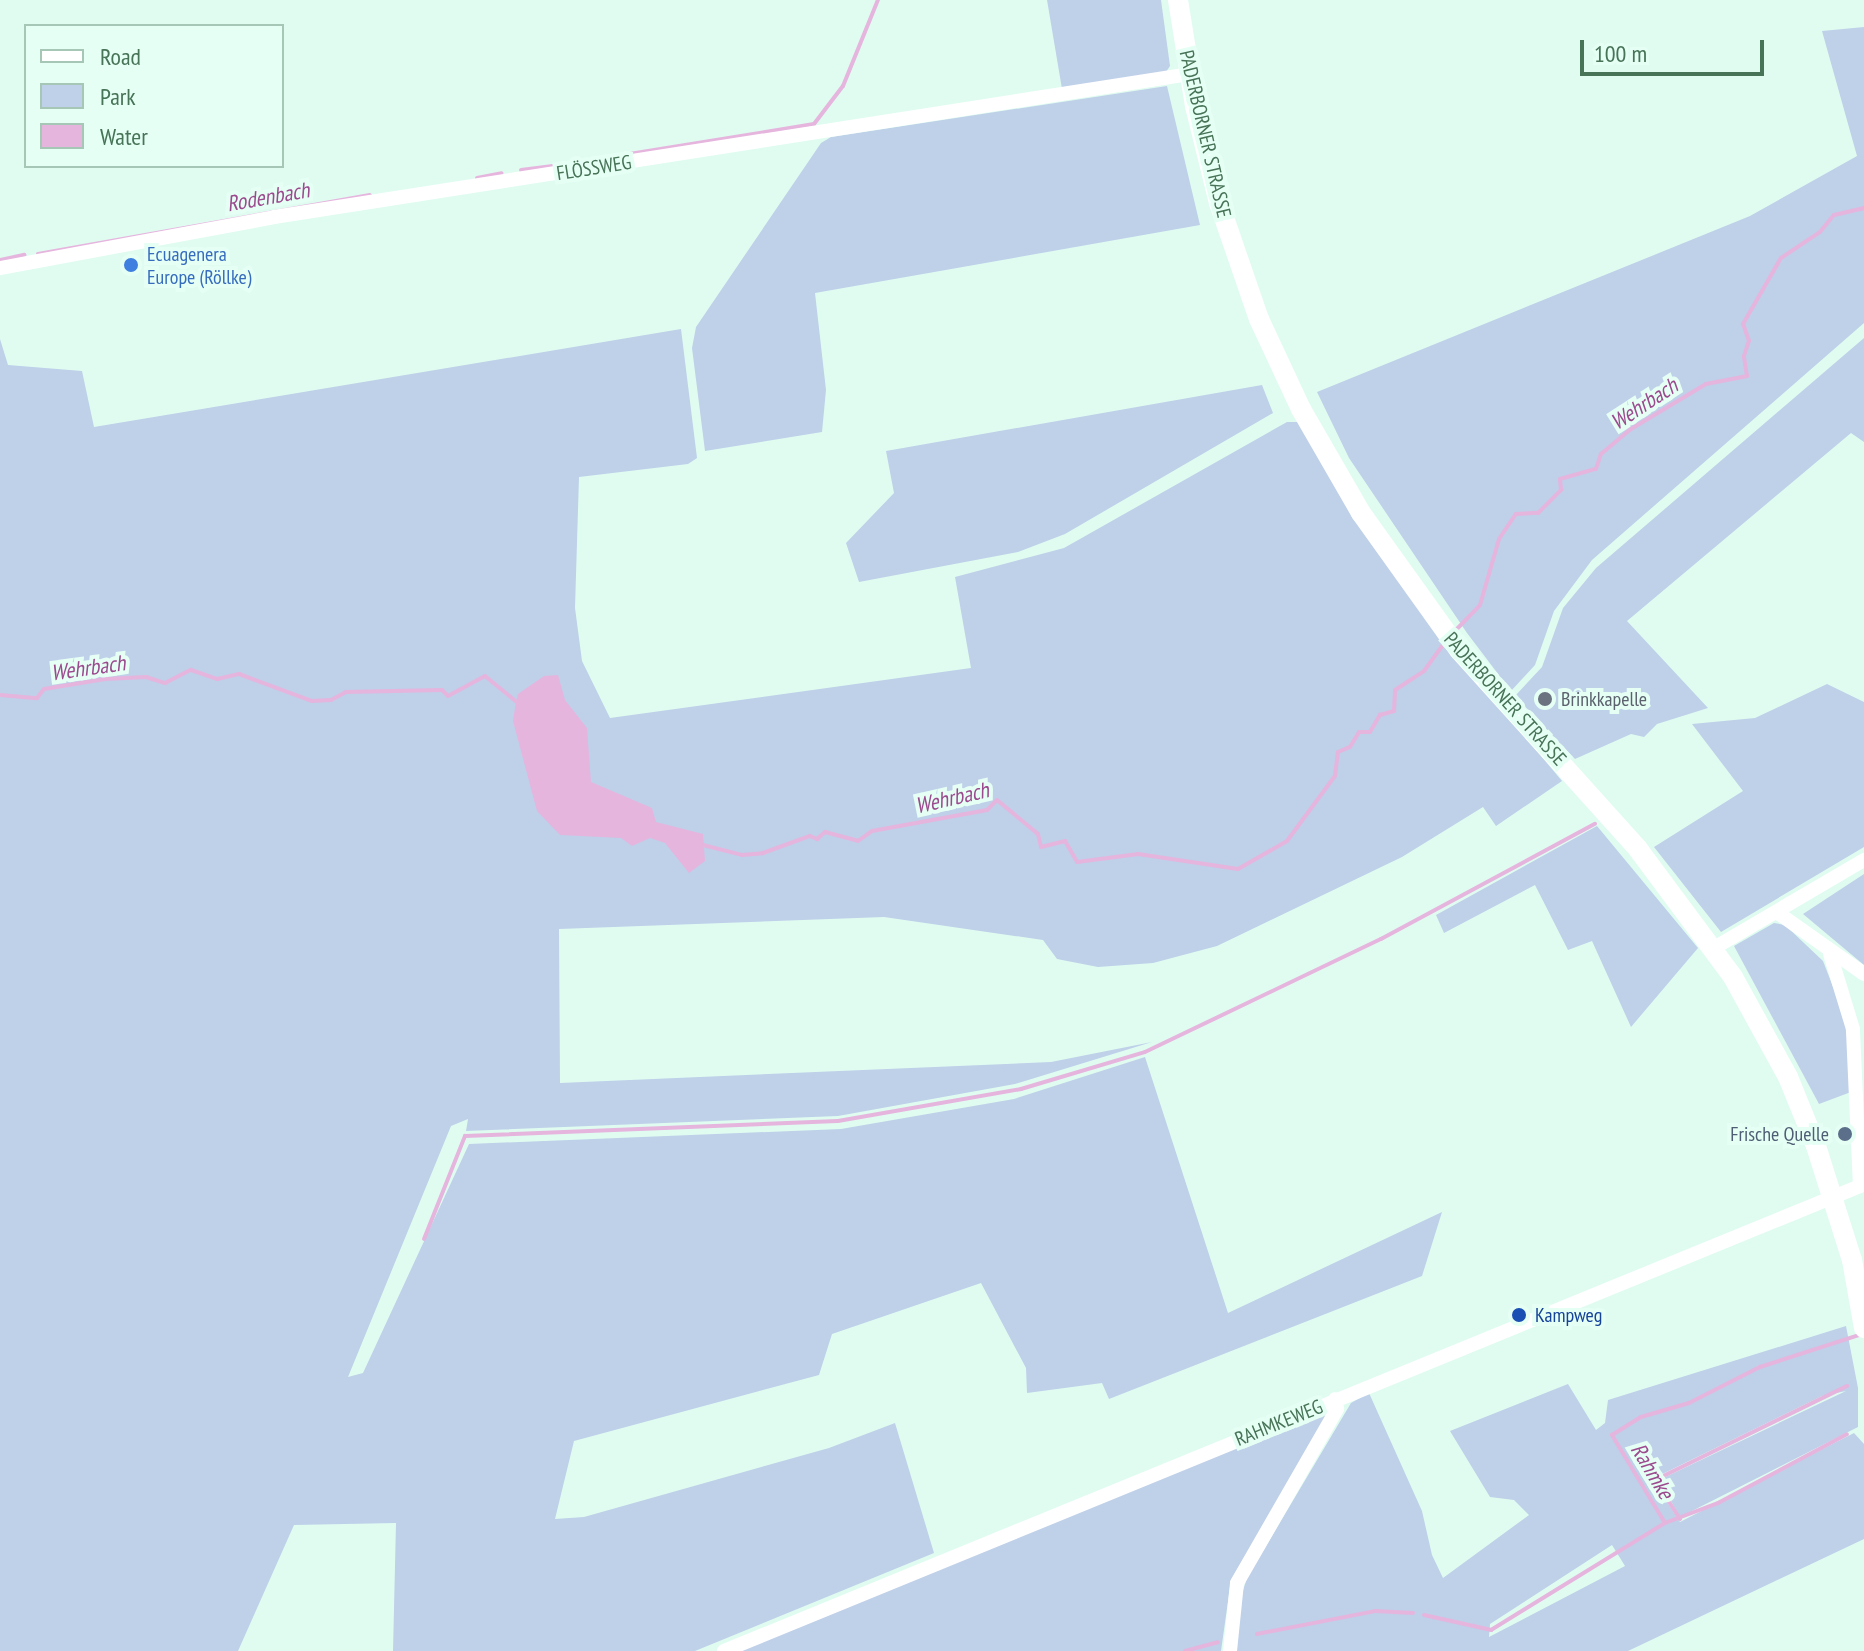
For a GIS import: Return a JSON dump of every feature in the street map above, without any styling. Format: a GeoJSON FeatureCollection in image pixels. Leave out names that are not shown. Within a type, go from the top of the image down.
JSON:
{"type":"FeatureCollection","features":[{"type":"Feature","properties":{"kind":"main road","name":"PADERBORNER STRASSE"},"geometry":{"type":"LineString","coordinates":[[1178,0],[1189,74],[1235,254],[1286,379],[1342,483],[1445,632],[1638,849],[1714,948],[1788,1077],[1834,1195],[1864,1325]]}},
{"type":"Feature","properties":{"kind":"street","name":"FLÖSSWEG"},"geometry":{"type":"LineString","coordinates":[[0,268],[274,217],[1189,74]]}},
{"type":"Feature","properties":{"kind":"street"},"geometry":{"type":"LineString","coordinates":[[1714,948],[1864,860]]}},
{"type":"Feature","properties":{"kind":"street"},"geometry":{"type":"LineString","coordinates":[[1778,913],[1830,954],[1864,974]]}},
{"type":"Feature","properties":{"kind":"street","name":"RAHMKEWEG"},"geometry":{"type":"LineString","coordinates":[[724,1651],[1860,1186],[1853,1029],[1830,954]]}},
{"type":"Feature","properties":{"kind":"street"},"geometry":{"type":"LineString","coordinates":[[1230,1651],[1237,1583],[1337,1409],[1335,1399]]}},
{"type":"Feature","properties":{"kind":"green space"},"geometry":{"type":"Polygon","coordinates":[[[1047,0],[1161,0],[1170,66],[1166,72],[1062,89],[1047,0]]]}},
{"type":"Feature","properties":{"kind":"green space"},"geometry":{"type":"Polygon","coordinates":[[[1864,27],[1864,323],[1592,560],[1554,611],[1535,665],[1511,691],[1467,633],[1349,458],[1317,392],[1750,216],[1857,156],[1822,31],[1864,27]]]}},
{"type":"Feature","properties":{"kind":"green space"},"geometry":{"type":"Polygon","coordinates":[[[1167,86],[1200,225],[815,293],[826,390],[822,432],[705,451],[692,348],[696,327],[821,143],[831,137],[1167,86]]]}},
{"type":"Feature","properties":{"kind":"green space"},"geometry":{"type":"Polygon","coordinates":[[[681,329],[697,458],[688,464],[579,477],[575,608],[582,661],[610,718],[971,668],[955,577],[1064,548],[1287,422],[1298,422],[1452,649],[1562,781],[1496,826],[1483,807],[1402,857],[1217,946],[1153,963],[1098,967],[1057,959],[1043,940],[884,917],[559,929],[560,1083],[1051,1062],[1152,1042],[1015,1084],[838,1116],[466,1131],[468,1119],[451,1126],[348,1377],[363,1373],[469,1144],[841,1129],[1014,1099],[1145,1057],[1228,1313],[1442,1212],[1422,1276],[1109,1399],[1102,1383],[1027,1393],[1026,1368],[981,1283],[832,1334],[819,1375],[574,1441],[555,1519],[584,1517],[829,1448],[895,1423],[934,1553],[695,1651],[393,1651],[396,1523],[294,1525],[238,1651],[0,1651],[0,339],[8,365],[82,371],[94,427],[681,329]]]}},
{"type":"Feature","properties":{"kind":"green space"},"geometry":{"type":"Polygon","coordinates":[[[1864,338],[1864,442],[1851,433],[1627,621],[1708,708],[1657,724],[1644,737],[1631,734],[1575,759],[1515,696],[1542,667],[1563,608],[1596,568],[1864,338]]]}},
{"type":"Feature","properties":{"kind":"green space"},"geometry":{"type":"Polygon","coordinates":[[[1262,385],[1273,413],[1065,534],[1018,552],[859,582],[846,543],[894,493],[886,451],[1262,385]]]}},
{"type":"Feature","properties":{"kind":"green space"},"geometry":{"type":"Polygon","coordinates":[[[1827,684],[1864,702],[1864,847],[1721,932],[1654,847],[1743,791],[1692,724],[1755,718],[1827,684]]]}},
{"type":"Feature","properties":{"kind":"green space"},"geometry":{"type":"Polygon","coordinates":[[[1597,826],[1698,948],[1631,1027],[1592,941],[1568,950],[1535,885],[1444,933],[1436,915],[1597,826]]]}},
{"type":"Feature","properties":{"kind":"green space"},"geometry":{"type":"Polygon","coordinates":[[[1864,874],[1864,965],[1803,914],[1864,874]]]}},
{"type":"Feature","properties":{"kind":"green space"},"geometry":{"type":"Polygon","coordinates":[[[1774,923],[1785,925],[1823,961],[1849,1028],[1851,1092],[1819,1104],[1734,946],[1774,923]]]}},
{"type":"Feature","properties":{"kind":"green space"},"geometry":{"type":"Polygon","coordinates":[[[1846,1326],[1858,1388],[1858,1427],[1680,1517],[1659,1480],[1846,1391],[1822,1396],[1652,1479],[1680,1522],[1854,1433],[1864,1444],[1864,1539],[1628,1651],[1235,1651],[1237,1609],[1247,1578],[1351,1403],[1369,1393],[1422,1511],[1432,1555],[1443,1578],[1529,1515],[1514,1500],[1490,1497],[1450,1431],[1568,1384],[1596,1430],[1605,1423],[1608,1400],[1846,1326]],[[1612,1545],[1490,1624],[1489,1637],[1625,1566],[1612,1545]]]}},
{"type":"Feature","properties":{"kind":"green space"},"geometry":{"type":"Polygon","coordinates":[[[1322,1412],[1327,1418],[1231,1580],[1221,1651],[740,1651],[1322,1412]]]}},
{"type":"Feature","properties":{"kind":"water"},"geometry":{"type":"Polygon","coordinates":[[[558,675],[565,700],[587,728],[591,782],[652,808],[656,822],[703,834],[705,861],[689,873],[665,843],[650,838],[632,846],[621,838],[560,835],[537,811],[513,721],[518,694],[544,676],[558,675]]]}},
{"type":"Feature","properties":{"kind":"waterway","name":"Rodenbach"},"geometry":{"type":"LineString","coordinates":[[586,161],[814,124],[843,86],[878,0]]}},
{"type":"Feature","properties":{"kind":"waterway","name":"Rodenbach"},"geometry":{"type":"LineString","coordinates":[[521,170],[569,164]]}},
{"type":"Feature","properties":{"kind":"waterway","name":"Rodenbach"},"geometry":{"type":"LineString","coordinates":[[477,178],[502,173]]}},
{"type":"Feature","properties":{"kind":"waterway","name":"Rodenbach"},"geometry":{"type":"LineString","coordinates":[[38,254],[370,195]]}},
{"type":"Feature","properties":{"kind":"waterway","name":"Wehrbach"},"geometry":{"type":"LineString","coordinates":[[1455,631],[1480,605],[1499,539],[1516,514],[1538,513],[1561,490],[1560,479],[1596,469],[1601,454],[1631,429],[1706,384],[1747,376],[1744,356],[1749,341],[1743,324],[1781,258],[1820,232],[1834,215],[1864,208]]}},
{"type":"Feature","properties":{"kind":"waterway","name":"Rodenbach"},"geometry":{"type":"LineString","coordinates":[[0,260],[24,255]]}},
{"type":"Feature","properties":{"kind":"waterway","name":"Wehrbach"},"geometry":{"type":"LineString","coordinates":[[699,844],[742,855],[763,853],[810,836],[817,839],[825,832],[858,841],[872,831],[987,810],[997,800],[1038,834],[1041,847],[1065,841],[1077,862],[1138,854],[1238,869],[1287,841],[1335,776],[1338,752],[1350,747],[1359,732],[1370,732],[1380,715],[1394,711],[1395,690],[1424,671],[1444,643]]}},
{"type":"Feature","properties":{"kind":"waterway","name":"Wehrbach"},"geometry":{"type":"LineString","coordinates":[[0,695],[37,698],[44,689],[105,679],[146,677],[165,683],[191,670],[217,679],[239,674],[312,701],[331,700],[346,692],[442,690],[448,696],[485,676],[518,703]]}},
{"type":"Feature","properties":{"kind":"waterway"},"geometry":{"type":"LineString","coordinates":[[424,1239],[465,1136],[838,1121],[1021,1089],[1145,1052],[1381,939],[1595,824]]}},
{"type":"Feature","properties":{"kind":"waterway","name":"Rahmke"},"geometry":{"type":"LineString","coordinates":[[1424,1615],[1491,1630],[1665,1523],[1612,1435],[1641,1417],[1689,1403],[1760,1367],[1862,1334]]}},
{"type":"Feature","properties":{"kind":"waterway","name":"Rahmke"},"geometry":{"type":"LineString","coordinates":[[1680,1519],[1655,1480],[1847,1386]]}},
{"type":"Feature","properties":{"kind":"waterway"},"geometry":{"type":"LineString","coordinates":[[1665,1523],[1718,1503],[1847,1434]]}},
{"type":"Feature","properties":{"kind":"waterway","name":"Rahmke"},"geometry":{"type":"LineString","coordinates":[[1257,1634],[1375,1611],[1413,1613]]}},
{"type":"Feature","properties":{"kind":"waterway","name":"Rahmke"},"geometry":{"type":"LineString","coordinates":[[1185,1651],[1218,1642]]}},
{"type":"Feature","properties":{"kind":"place","name":"Ecuagenera Europe (Röllke)"},"geometry":{"type":"Point","coordinates":[131,265]}},
{"type":"Feature","properties":{"kind":"place","name":"Brinkkapelle"},"geometry":{"type":"Point","coordinates":[1545,699]}},
{"type":"Feature","properties":{"kind":"place","name":"Frische Quelle"},"geometry":{"type":"Point","coordinates":[1845,1134]}},
{"type":"Feature","properties":{"kind":"place","name":"Kampweg"},"geometry":{"type":"Point","coordinates":[1519,1315]}}]}
